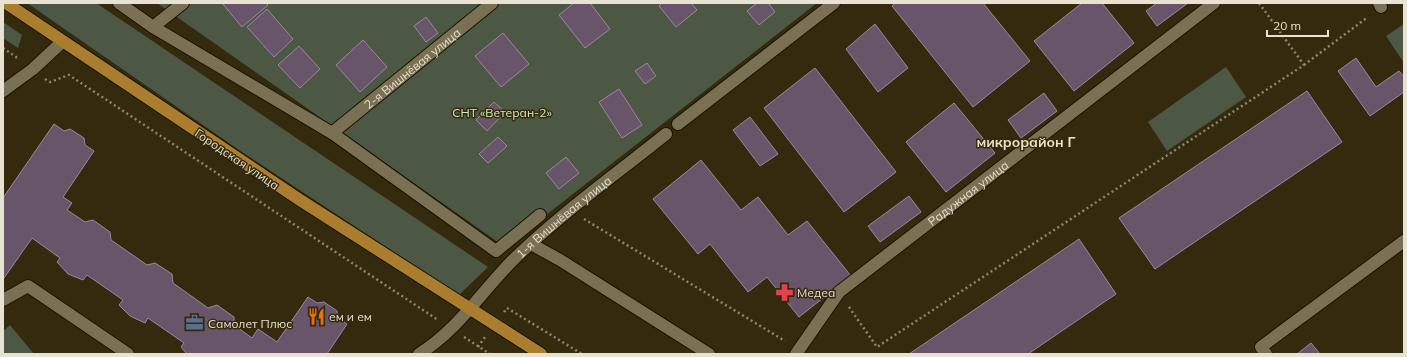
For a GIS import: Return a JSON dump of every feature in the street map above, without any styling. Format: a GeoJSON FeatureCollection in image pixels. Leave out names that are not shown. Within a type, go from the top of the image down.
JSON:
{"type":"FeatureCollection","features":[{"type":"Feature","properties":{"kind":"main road","name":"Городская улица"},"geometry":{"type":"LineString","coordinates":[[6,3],[62,42],[300,200],[541,354]]}},
{"type":"Feature","properties":{"kind":"street"},"geometry":{"type":"LineString","coordinates":[[119,3],[153,27],[332,133],[496,251],[540,215]]}},
{"type":"Feature","properties":{"kind":"street"},"geometry":{"type":"LineString","coordinates":[[153,27],[183,3]]}},
{"type":"Feature","properties":{"kind":"street","name":"2-я Вишнёвая улица"},"geometry":{"type":"LineString","coordinates":[[332,133],[492,3]]}},
{"type":"Feature","properties":{"kind":"street"},"geometry":{"type":"LineString","coordinates":[[678,124],[834,3]]}},
{"type":"Feature","properties":{"kind":"street","name":"Радужная улица"},"geometry":{"type":"LineString","coordinates":[[798,352],[839,292],[1214,3]]}},
{"type":"Feature","properties":{"kind":"street"},"geometry":{"type":"LineString","coordinates":[[3,91],[33,69],[62,42]]}},
{"type":"Feature","properties":{"kind":"street","name":"1-я Вишнёвая улица"},"geometry":{"type":"LineString","coordinates":[[419,354],[472,309],[513,260],[570,211],[666,134]]}},
{"type":"Feature","properties":{"kind":"street"},"geometry":{"type":"LineString","coordinates":[[1266,354],[1261,347],[1404,242]]}},
{"type":"Feature","properties":{"kind":"street"},"geometry":{"type":"LineString","coordinates":[[531,244],[560,260],[709,354]]}},
{"type":"Feature","properties":{"kind":"street"},"geometry":{"type":"LineString","coordinates":[[3,300],[28,286],[128,354]]}},
{"type":"Feature","properties":{"kind":"path"},"geometry":{"type":"LineString","coordinates":[[1259,3],[1304,65]]}},
{"type":"Feature","properties":{"kind":"path"},"geometry":{"type":"LineString","coordinates":[[839,292],[877,347],[1304,65],[1380,5]]}},
{"type":"Feature","properties":{"kind":"path"},"geometry":{"type":"LineString","coordinates":[[3,48],[50,82],[69,75],[490,354]]}},
{"type":"Feature","properties":{"kind":"path"},"geometry":{"type":"LineString","coordinates":[[570,211],[798,352]]}},
{"type":"Feature","properties":{"kind":"path"},"geometry":{"type":"LineString","coordinates":[[507,308],[582,354]]}},
{"type":"Feature","properties":{"kind":"green space"},"geometry":{"type":"Polygon","coordinates":[[[27,3],[96,3],[488,267],[459,295],[239,150],[27,3]]]}},
{"type":"Feature","properties":{"kind":"green space","name":"СНТ «Ветеран-2»"},"geometry":{"type":"Polygon","coordinates":[[[157,3],[817,3],[505,247],[157,3]]]}},
{"type":"Feature","properties":{"kind":"green space"},"geometry":{"type":"Polygon","coordinates":[[[3,22],[22,35],[18,48],[3,38],[3,22]]]}},
{"type":"Feature","properties":{"kind":"green space"},"geometry":{"type":"Polygon","coordinates":[[[1404,24],[1404,63],[1386,36],[1404,24]]]}},
{"type":"Feature","properties":{"kind":"green space"},"geometry":{"type":"Polygon","coordinates":[[[1226,67],[1246,97],[1167,151],[1148,122],[1226,67]]]}},
{"type":"Feature","properties":{"kind":"green space"},"geometry":{"type":"Polygon","coordinates":[[[10,325],[34,354],[3,354],[3,331],[10,325]]]}},
{"type":"Feature","properties":{"kind":"building"},"geometry":{"type":"Polygon","coordinates":[[[222,3],[266,3],[268,5],[242,27],[222,3]]]}},
{"type":"Feature","properties":{"kind":"building"},"geometry":{"type":"Polygon","coordinates":[[[574,3],[590,3],[610,29],[585,48],[559,15],[574,3]]]}},
{"type":"Feature","properties":{"kind":"building"},"geometry":{"type":"Polygon","coordinates":[[[662,3],[691,3],[697,10],[676,27],[659,6],[662,3]]]}},
{"type":"Feature","properties":{"kind":"building"},"geometry":{"type":"Polygon","coordinates":[[[757,3],[768,3],[775,12],[759,25],[747,11],[757,3]]]}},
{"type":"Feature","properties":{"kind":"building"},"geometry":{"type":"Polygon","coordinates":[[[895,3],[983,3],[1030,61],[973,107],[892,6],[895,3]]]}},
{"type":"Feature","properties":{"kind":"building"},"geometry":{"type":"Polygon","coordinates":[[[1082,3],[1102,3],[1134,43],[1074,91],[1034,41],[1082,3]]]}},
{"type":"Feature","properties":{"kind":"building"},"geometry":{"type":"Polygon","coordinates":[[[1157,3],[1188,3],[1157,26],[1146,11],[1157,3]]]}},
{"type":"Feature","properties":{"kind":"building"},"geometry":{"type":"Polygon","coordinates":[[[267,9],[293,39],[274,57],[247,27],[267,9]]]}},
{"type":"Feature","properties":{"kind":"building"},"geometry":{"type":"Polygon","coordinates":[[[426,17],[438,33],[426,42],[414,26],[426,17]]]}},
{"type":"Feature","properties":{"kind":"building"},"geometry":{"type":"Polygon","coordinates":[[[875,24],[908,68],[878,92],[846,49],[875,24]]]}},
{"type":"Feature","properties":{"kind":"building"},"geometry":{"type":"Polygon","coordinates":[[[503,33],[529,64],[501,87],[475,56],[503,33]]]}},
{"type":"Feature","properties":{"kind":"building"},"geometry":{"type":"Polygon","coordinates":[[[363,40],[387,67],[360,92],[336,65],[363,40]]]}},
{"type":"Feature","properties":{"kind":"building"},"geometry":{"type":"Polygon","coordinates":[[[299,46],[320,69],[300,88],[278,65],[299,46]]]}},
{"type":"Feature","properties":{"kind":"building"},"geometry":{"type":"Polygon","coordinates":[[[1356,58],[1376,87],[1399,71],[1404,77],[1404,92],[1370,116],[1338,71],[1356,58]]]}},
{"type":"Feature","properties":{"kind":"building"},"geometry":{"type":"Polygon","coordinates":[[[647,63],[656,76],[645,84],[635,71],[647,63]]]}},
{"type":"Feature","properties":{"kind":"building"},"geometry":{"type":"Polygon","coordinates":[[[815,68],[896,172],[844,212],[764,108],[815,68]]]}},
{"type":"Feature","properties":{"kind":"building"},"geometry":{"type":"Polygon","coordinates":[[[619,89],[642,125],[622,138],[599,102],[619,89]]]}},
{"type":"Feature","properties":{"kind":"building"},"geometry":{"type":"Polygon","coordinates":[[[1307,91],[1342,142],[1155,269],[1119,218],[1307,91]]]}},
{"type":"Feature","properties":{"kind":"building"},"geometry":{"type":"Polygon","coordinates":[[[1044,93],[1057,111],[1021,138],[1008,120],[1044,93]]]}},
{"type":"Feature","properties":{"kind":"building"},"geometry":{"type":"Polygon","coordinates":[[[494,102],[505,112],[487,131],[476,120],[494,102]]]}},
{"type":"Feature","properties":{"kind":"building"},"geometry":{"type":"Polygon","coordinates":[[[954,103],[995,153],[946,192],[906,142],[954,103]]]}},
{"type":"Feature","properties":{"kind":"building"},"geometry":{"type":"Polygon","coordinates":[[[750,117],[778,154],[760,166],[733,130],[750,117]]]}},
{"type":"Feature","properties":{"kind":"building"},"geometry":{"type":"Polygon","coordinates":[[[54,124],[64,131],[70,129],[84,138],[85,145],[94,151],[63,197],[72,203],[67,210],[85,222],[93,220],[110,232],[111,240],[147,265],[155,263],[172,274],[173,283],[208,308],[217,305],[234,317],[234,325],[252,338],[258,329],[277,342],[308,297],[317,303],[324,302],[337,311],[338,318],[347,324],[327,354],[187,354],[181,347],[184,343],[148,318],[145,323],[130,316],[119,305],[123,300],[87,275],[83,280],[68,274],[57,262],[60,258],[32,238],[4,278],[3,198],[54,124]]]}},
{"type":"Feature","properties":{"kind":"building"},"geometry":{"type":"Polygon","coordinates":[[[498,137],[507,146],[488,163],[479,154],[498,137]]]}},
{"type":"Feature","properties":{"kind":"building"},"geometry":{"type":"Polygon","coordinates":[[[566,157],[579,173],[559,189],[546,173],[566,157]]]}},
{"type":"Feature","properties":{"kind":"building"},"geometry":{"type":"Polygon","coordinates":[[[701,160],[741,210],[758,197],[788,235],[807,221],[851,276],[799,317],[767,277],[748,292],[710,244],[698,254],[653,199],[701,160]]]}},
{"type":"Feature","properties":{"kind":"building"},"geometry":{"type":"Polygon","coordinates":[[[909,196],[921,212],[880,242],[868,226],[909,196]]]}},
{"type":"Feature","properties":{"kind":"building"},"geometry":{"type":"Polygon","coordinates":[[[1079,239],[1116,294],[1028,354],[909,354],[1079,239]]]}},
{"type":"Feature","properties":{"kind":"building"},"geometry":{"type":"Polygon","coordinates":[[[1311,343],[1320,354],[1297,354],[1311,343]]]}},
{"type":"Feature","properties":{"kind":"place","name":"Медеа"},"geometry":{"type":"Point","coordinates":[784,292]}},
{"type":"Feature","properties":{"kind":"place","name":"ем и ем"},"geometry":{"type":"Point","coordinates":[316,316]}},
{"type":"Feature","properties":{"kind":"place","name":"Самолет Плюс"},"geometry":{"type":"Point","coordinates":[195,323]}},
{"type":"Feature","properties":{"kind":"district","name":"микрорайон Г"},"geometry":{"type":"Point","coordinates":[1026,142]}}]}
